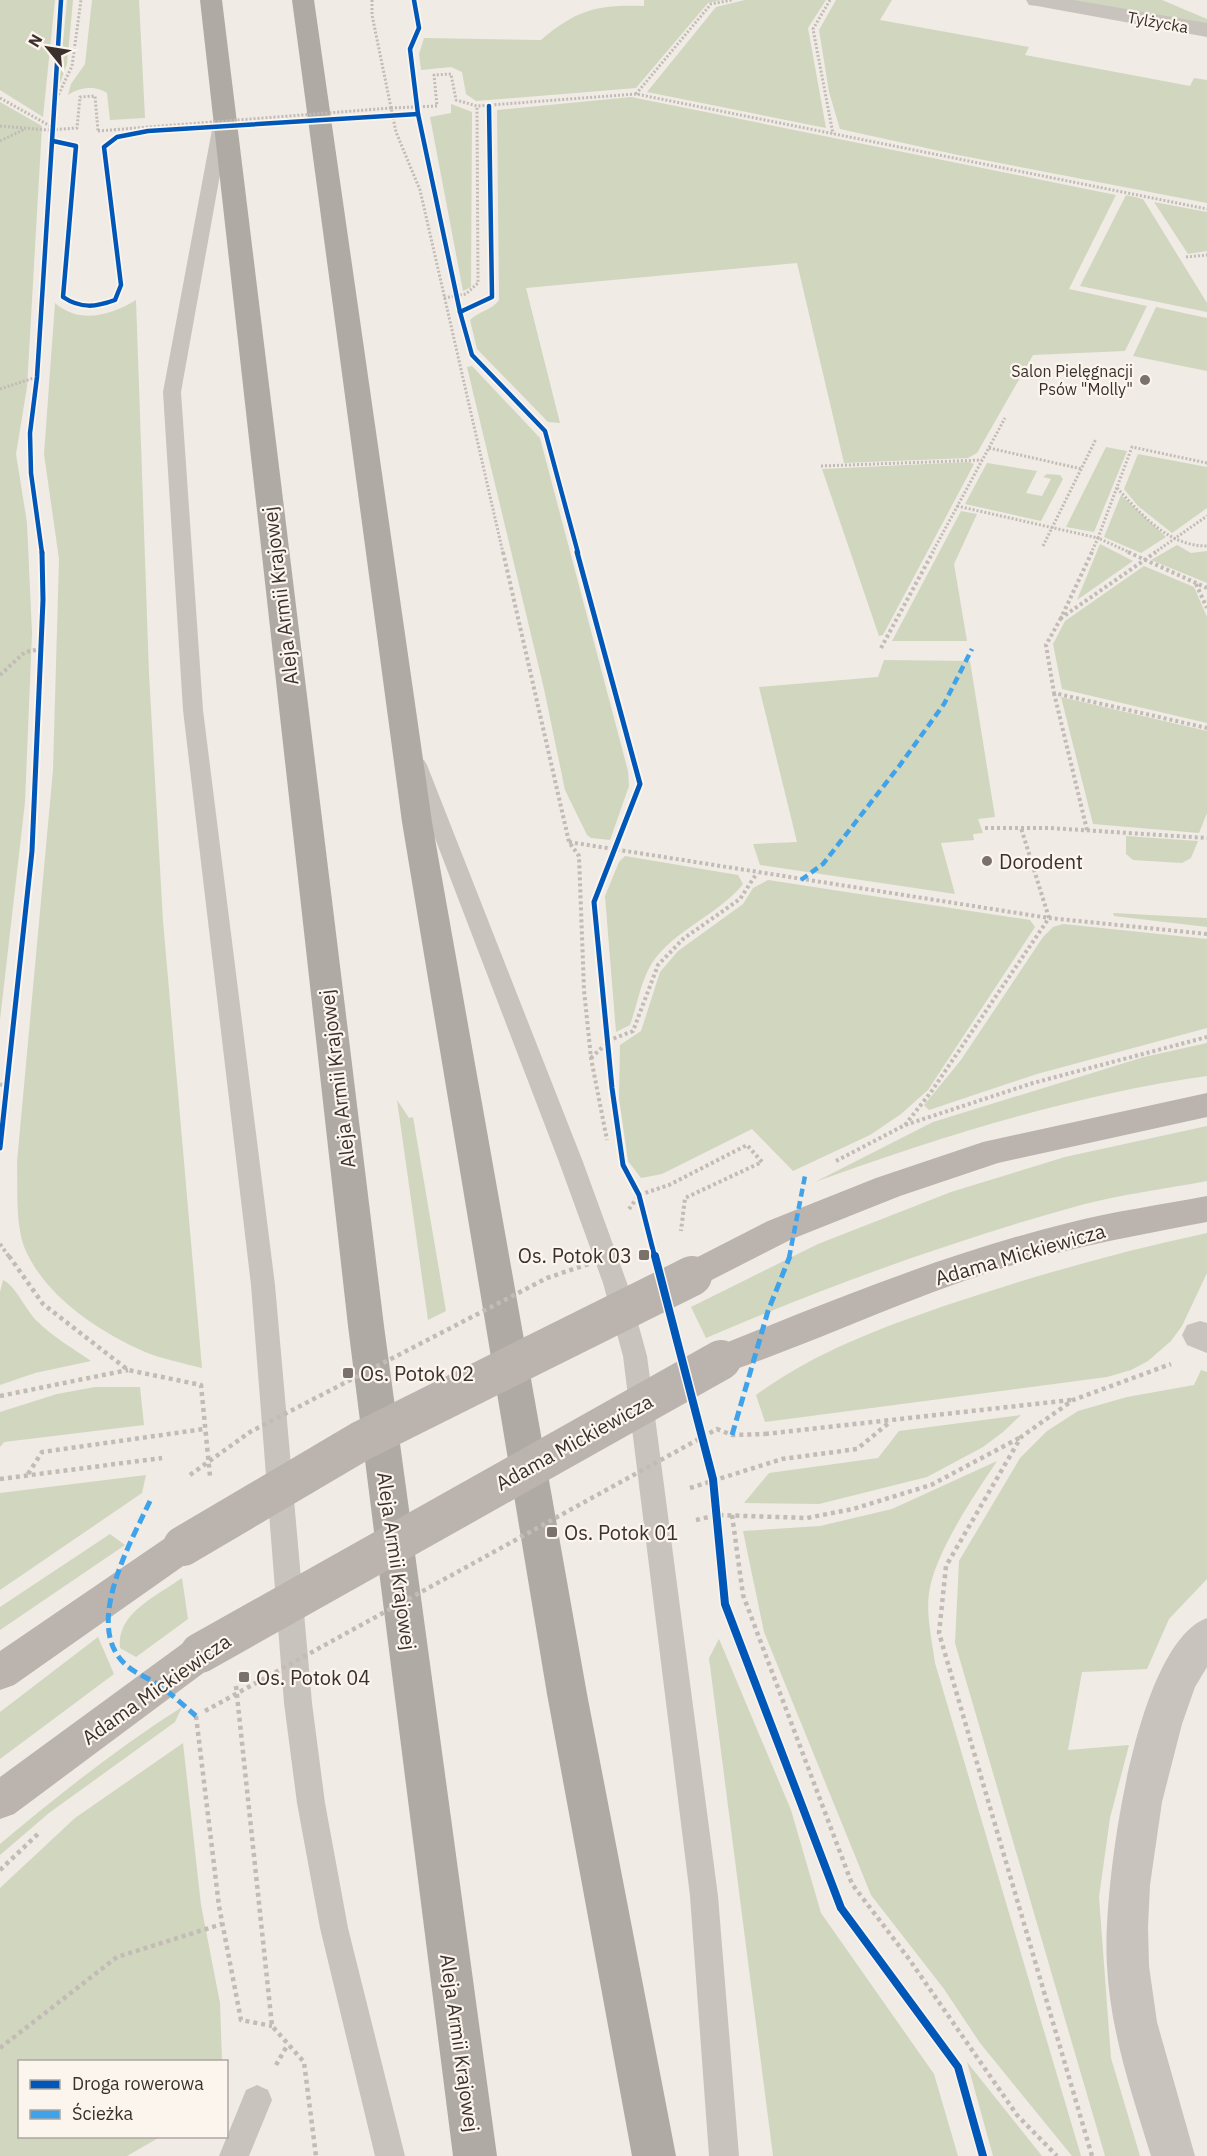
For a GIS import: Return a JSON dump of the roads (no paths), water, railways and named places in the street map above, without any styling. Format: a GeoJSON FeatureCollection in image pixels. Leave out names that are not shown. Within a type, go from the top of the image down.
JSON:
{"type":"FeatureCollection","features":[{"type":"Feature","properties":{"kind":"highway","name":"Aleja Armii Krajowej"},"geometry":{"type":"LineString","coordinates":[[212,0],[366,1326],[475,2156]]}},
{"type":"Feature","properties":{"kind":"highway"},"geometry":{"type":"LineString","coordinates":[[303,0],[402,726],[567,1694],[654,2156]]}},
{"type":"Feature","properties":{"kind":"street","name":"Tylżycka"},"geometry":{"type":"LineString","coordinates":[[1038,0],[1207,30]]}},
{"type":"Feature","properties":{"kind":"street"},"geometry":{"type":"LineString","coordinates":[[0,1673],[183,1546],[361,1441],[780,1230],[920,1176],[995,1151],[1207,1105]]}},
{"type":"Feature","properties":{"kind":"street","name":"Adama Mickiewicza"},"geometry":{"type":"LineString","coordinates":[[0,1801],[200,1653],[721,1360],[856,1305],[985,1260],[1070,1236],[1207,1209]]}},
{"type":"Feature","properties":{"kind":"street"},"geometry":{"type":"LineString","coordinates":[[1173,2156],[1142,2051],[1131,2001],[1128,1941],[1131,1865],[1151,1766],[1174,1687],[1207,1635]]}},
{"type":"Feature","properties":{"kind":"lane"},"geometry":{"type":"LineString","coordinates":[[224,112],[172,392],[193,710],[263,1285],[298,1702],[310,1803],[334,1928],[390,2156]]}},
{"type":"Feature","properties":{"kind":"lane"},"geometry":{"type":"LineString","coordinates":[[402,726],[571,1162],[615,1283],[635,1356],[704,1896],[724,2156]]}},
{"type":"Feature","properties":{"kind":"lane"},"geometry":{"type":"LineString","coordinates":[[234,2156],[257,2100]]}},
{"type":"Feature","properties":{"kind":"place","name":"Salon Pielęgnacji Psów \"Molly\""},"geometry":{"type":"Point","coordinates":[1145,380]}},
{"type":"Feature","properties":{"kind":"place","name":"Dorodent"},"geometry":{"type":"Point","coordinates":[987,861]}},
{"type":"Feature","properties":{"kind":"place","name":"Os. Potok 03"},"geometry":{"type":"Point","coordinates":[644,1255]}},
{"type":"Feature","properties":{"kind":"place","name":"Os. Potok 02"},"geometry":{"type":"Point","coordinates":[348,1373]}},
{"type":"Feature","properties":{"kind":"place","name":"Os. Potok 01"},"geometry":{"type":"Point","coordinates":[552,1532]}},
{"type":"Feature","properties":{"kind":"place","name":"Os. Potok 04"},"geometry":{"type":"Point","coordinates":[244,1677]}}]}
